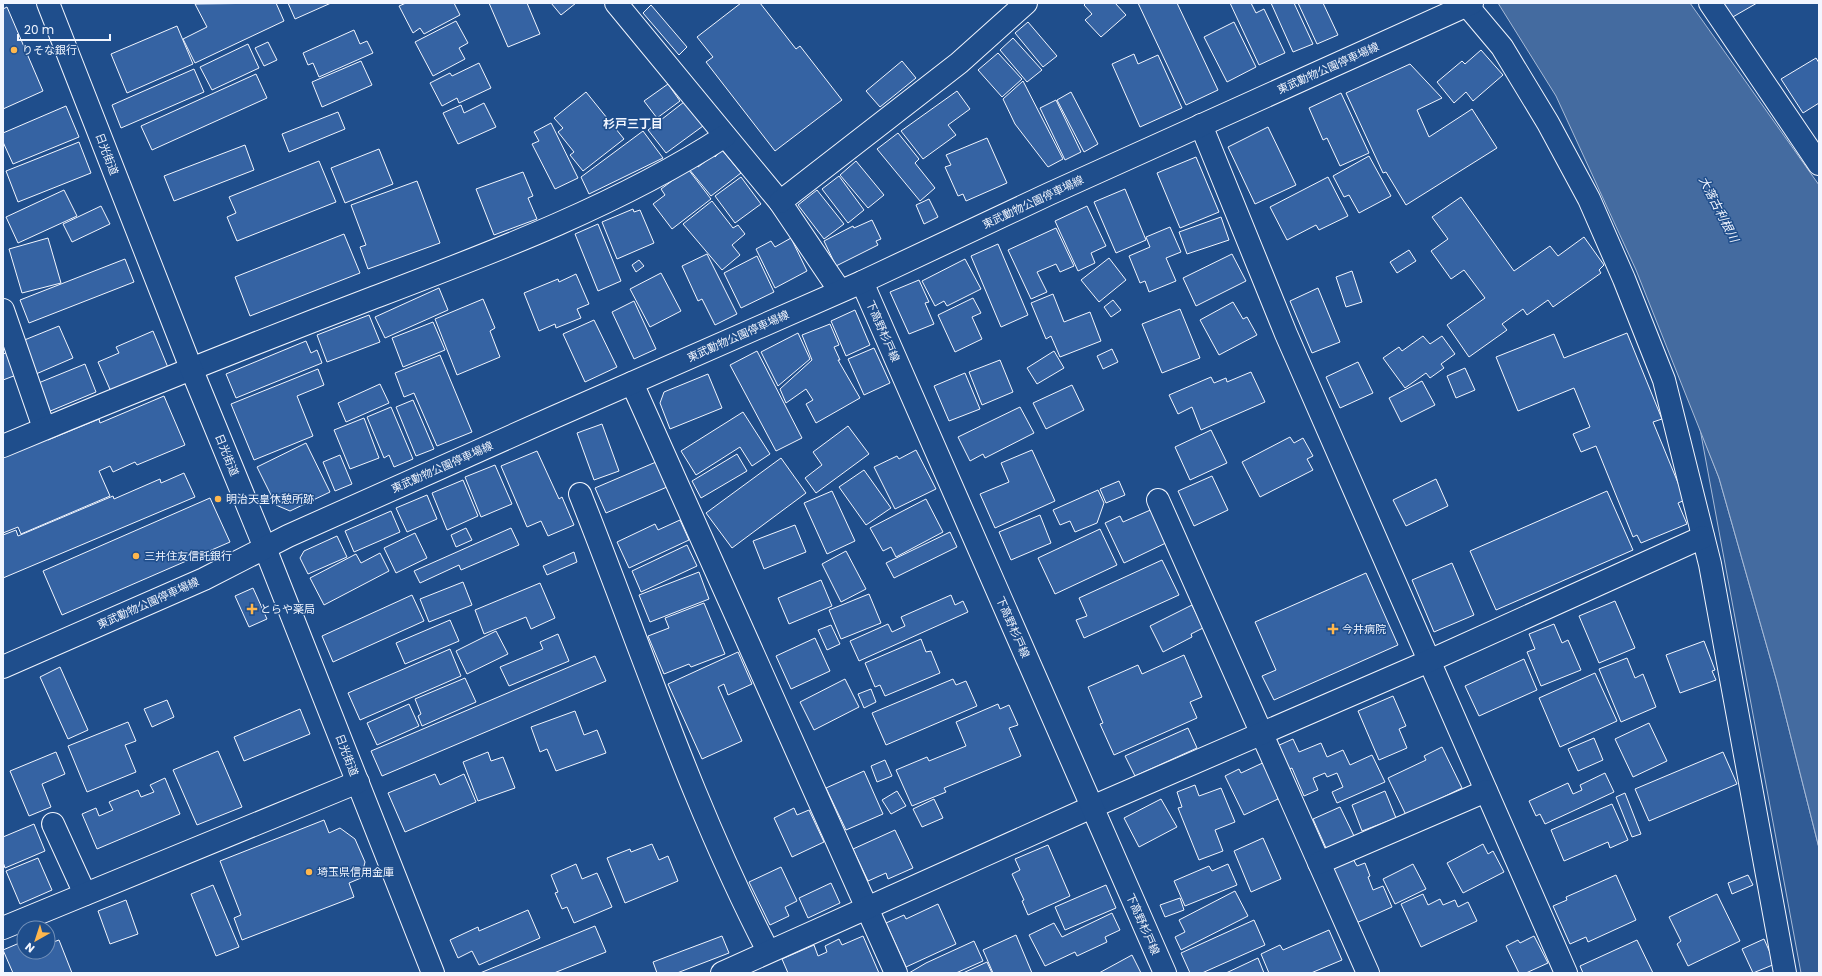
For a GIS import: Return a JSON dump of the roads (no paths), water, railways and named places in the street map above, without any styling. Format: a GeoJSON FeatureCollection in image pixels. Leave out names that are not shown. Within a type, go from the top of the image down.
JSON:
{"type":"FeatureCollection","features":[{"type":"Feature","properties":{"kind":"street","name":"日光街道"},"geometry":{"type":"LineString","coordinates":[[48,3],[191,368],[265,548],[433,973]]}},
{"type":"Feature","properties":{"kind":"street"},"geometry":{"type":"LineString","coordinates":[[616,3],[780,202],[840,291]]}},
{"type":"Feature","properties":{"kind":"street"},"geometry":{"type":"LineString","coordinates":[[780,202],[959,62],[1026,3]]}},
{"type":"Feature","properties":{"kind":"street"},"geometry":{"type":"LineString","coordinates":[[1710,3],[1819,164]]}},
{"type":"Feature","properties":{"kind":"street"},"geometry":{"type":"LineString","coordinates":[[1468,4],[1502,47],[1548,122],[1589,199],[1624,279],[1664,380],[1710,564],[1785,973]]}},
{"type":"Feature","properties":{"kind":"street","name":"東武動物公園停車場線"},"geometry":{"type":"LineString","coordinates":[[3,667],[204,579],[265,548],[632,383],[862,282],[1048,194],[1468,4]]}},
{"type":"Feature","properties":{"kind":"street"},"geometry":{"type":"LineString","coordinates":[[1202,125],[1286,334],[1486,791],[1559,971]]}},
{"type":"Feature","properties":{"kind":"street"},"geometry":{"type":"LineString","coordinates":[[3,446],[191,368],[484,255],[562,222],[686,162],[725,136]]}},
{"type":"Feature","properties":{"kind":"street","name":"下高野杉戸線"},"geometry":{"type":"LineString","coordinates":[[862,282],[1165,973]]}},
{"type":"Feature","properties":{"kind":"street"},"geometry":{"type":"LineString","coordinates":[[3,310],[44,428]]}},
{"type":"Feature","properties":{"kind":"street"},"geometry":{"type":"LineString","coordinates":[[632,383],[896,973]]}},
{"type":"Feature","properties":{"kind":"street"},"geometry":{"type":"LineString","coordinates":[[580,494],[686,772],[733,882],[768,952]]}},
{"type":"Feature","properties":{"kind":"street"},"geometry":{"type":"LineString","coordinates":[[1158,500],[1368,973]]}},
{"type":"Feature","properties":{"kind":"street"},"geometry":{"type":"LineString","coordinates":[[722,973],[1092,807],[1429,661],[1703,536]]}},
{"type":"Feature","properties":{"kind":"street"},"geometry":{"type":"LineString","coordinates":[[3,928],[358,782]]}},
{"type":"Feature","properties":{"kind":"street"},"geometry":{"type":"LineString","coordinates":[[1319,863],[1486,791]]}},
{"type":"Feature","properties":{"kind":"street"},"geometry":{"type":"LineString","coordinates":[[53,824],[85,894]]}},
{"type":"Feature","properties":{"kind":"water","name":"大落古利根川"},"geometry":{"type":"Polygon","coordinates":[[[1498,3],[1690,3],[1819,185],[1819,848],[1777,682],[1719,478],[1636,270],[1556,96],[1498,3]]]}},
{"type":"Feature","properties":{"kind":"place","name":"りそな銀行"},"geometry":{"type":"Point","coordinates":[14,50]}},
{"type":"Feature","properties":{"kind":"place","name":"明治天皇休憩所跡"},"geometry":{"type":"Point","coordinates":[218,499]}},
{"type":"Feature","properties":{"kind":"place","name":"三井住友信託銀行"},"geometry":{"type":"Point","coordinates":[136,556]}},
{"type":"Feature","properties":{"kind":"place","name":"とらや薬局"},"geometry":{"type":"Point","coordinates":[252,609]}},
{"type":"Feature","properties":{"kind":"place","name":"今井病院"},"geometry":{"type":"Point","coordinates":[1333,629]}},
{"type":"Feature","properties":{"kind":"place","name":"埼玉県信用金庫"},"geometry":{"type":"Point","coordinates":[309,872]}},
{"type":"Feature","properties":{"kind":"district","name":"杉戸三丁目"},"geometry":{"type":"Point","coordinates":[633,123]}}]}
